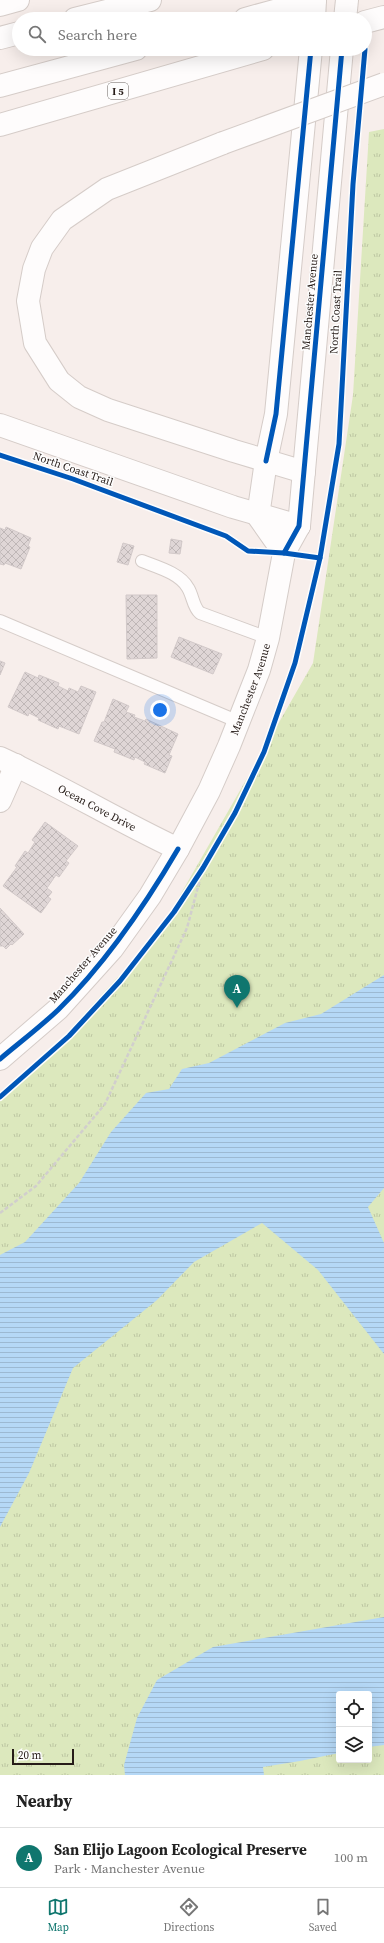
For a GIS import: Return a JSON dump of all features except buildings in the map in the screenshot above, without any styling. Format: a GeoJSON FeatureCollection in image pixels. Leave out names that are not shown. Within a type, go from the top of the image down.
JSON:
{"type":"FeatureCollection","features":[{"type":"Feature","properties":{"kind":"main road"},"geometry":{"type":"LineString","coordinates":[[0,5],[18,0]]}},
{"type":"Feature","properties":{"kind":"main road"},"geometry":{"type":"LineString","coordinates":[[103,12],[150,0]]}},
{"type":"Feature","properties":{"kind":"main road"},"geometry":{"type":"LineString","coordinates":[[271,12],[315,0],[314,12]]}},
{"type":"Feature","properties":{"kind":"main road"},"geometry":{"type":"LineString","coordinates":[[346,12],[347,0]]}},
{"type":"Feature","properties":{"kind":"main road"},"geometry":{"type":"LineString","coordinates":[[372,20],[384,17]]}},
{"type":"Feature","properties":{"kind":"main road"},"geometry":{"type":"LineString","coordinates":[[0,38],[12,35]]}},
{"type":"Feature","properties":{"kind":"main road"},"geometry":{"type":"LineString","coordinates":[[0,86],[110,56]]}},
{"type":"Feature","properties":{"kind":"main road","name":"I 5"},"geometry":{"type":"LineString","coordinates":[[0,125],[236,56]]}},
{"type":"Feature","properties":{"kind":"main road"},"geometry":{"type":"LineString","coordinates":[[284,553],[258,516],[266,461],[276,414],[310,56]]}},
{"type":"Feature","properties":{"kind":"main road","name":"Manchester Avenue"},"geometry":{"type":"LineString","coordinates":[[0,1059],[58,1010],[112,949],[150,896],[178,849],[209,791],[239,722],[258,670],[268,638],[284,553],[299,526],[341,56]]}},
{"type":"Feature","properties":{"kind":"main road"},"geometry":{"type":"LineString","coordinates":[[304,472],[108,410],[79,397],[59,381],[35,343],[28,301],[34,269],[42,248],[62,220],[74,210],[107,189],[223,143],[384,84]]}},
{"type":"Feature","properties":{"kind":"main road"},"geometry":{"type":"LineString","coordinates":[[0,425],[258,516],[299,526]]}},
{"type":"Feature","properties":{"kind":"main road"},"geometry":{"type":"LineString","coordinates":[[0,801],[8,761]]}},
{"type":"Feature","properties":{"kind":"main road","name":"Ocean Cove Drive"},"geometry":{"type":"LineString","coordinates":[[8,761],[178,849]]}},
{"type":"Feature","properties":{"kind":"lane"},"geometry":{"type":"LineString","coordinates":[[142,561],[177,576],[188,586],[196,610],[200,613],[268,638]]}},
{"type":"Feature","properties":{"kind":"lane"},"geometry":{"type":"LineString","coordinates":[[0,621],[239,722]]}},
{"type":"Feature","properties":{"kind":"path"},"geometry":{"type":"LineString","coordinates":[[191,887],[207,861]]}},
{"type":"Feature","properties":{"kind":"path"},"geometry":{"type":"LineString","coordinates":[[0,1213],[36,1186],[105,1104],[187,928],[203,868]]}},
{"type":"Feature","properties":{"kind":"green space"},"geometry":{"type":"Polygon","coordinates":[[[384,129],[384,1775],[0,1775],[0,1097],[20,1084],[159,932],[313,663],[353,395],[369,132],[384,129]]]}},
{"type":"Feature","properties":{"kind":"water"},"geometry":{"type":"Polygon","coordinates":[[[384,975],[384,1188],[368,1207],[384,1243],[384,1354],[318,1270],[262,1223],[194,1262],[157,1300],[73,1368],[29,1473],[0,1527],[0,1255],[25,1242],[79,1183],[111,1132],[146,1093],[169,1089],[182,1069],[209,1063],[285,1023],[321,1014],[384,975]]]}},
{"type":"Feature","properties":{"kind":"water"},"geometry":{"type":"Polygon","coordinates":[[[384,1617],[384,1745],[372,1747],[372,1691],[336,1691],[336,1754],[263,1767],[264,1775],[125,1775],[124,1765],[137,1718],[157,1680],[213,1647],[384,1617]]]}},
{"type":"Feature","properties":{"kind":"cycle path"},"geometry":{"type":"LineString","coordinates":[[266,461],[276,414],[310,56]]}},
{"type":"Feature","properties":{"kind":"cycle path"},"geometry":{"type":"LineString","coordinates":[[284,553],[299,526],[341,56]]}},
{"type":"Feature","properties":{"kind":"cycle path","name":"North Coast Trail"},"geometry":{"type":"LineString","coordinates":[[0,1097],[69,1036],[120,981],[174,912],[203,868],[235,813],[264,752],[295,663],[320,558],[339,444],[353,184],[364,56]]}},
{"type":"Feature","properties":{"kind":"cycle path","name":"North Coast Trail"},"geometry":{"type":"LineString","coordinates":[[0,455],[73,479],[226,536],[248,551],[284,553],[320,558]]}},
{"type":"Feature","properties":{"kind":"cycle path"},"geometry":{"type":"LineString","coordinates":[[0,1059],[37,1029],[76,992],[108,954],[138,913],[178,849]]}},
{"type":"Feature","properties":{"kind":"place","name":"San Elijo Lagoon Ecological Preserve"},"geometry":{"type":"Point","coordinates":[237,1008]}}]}
